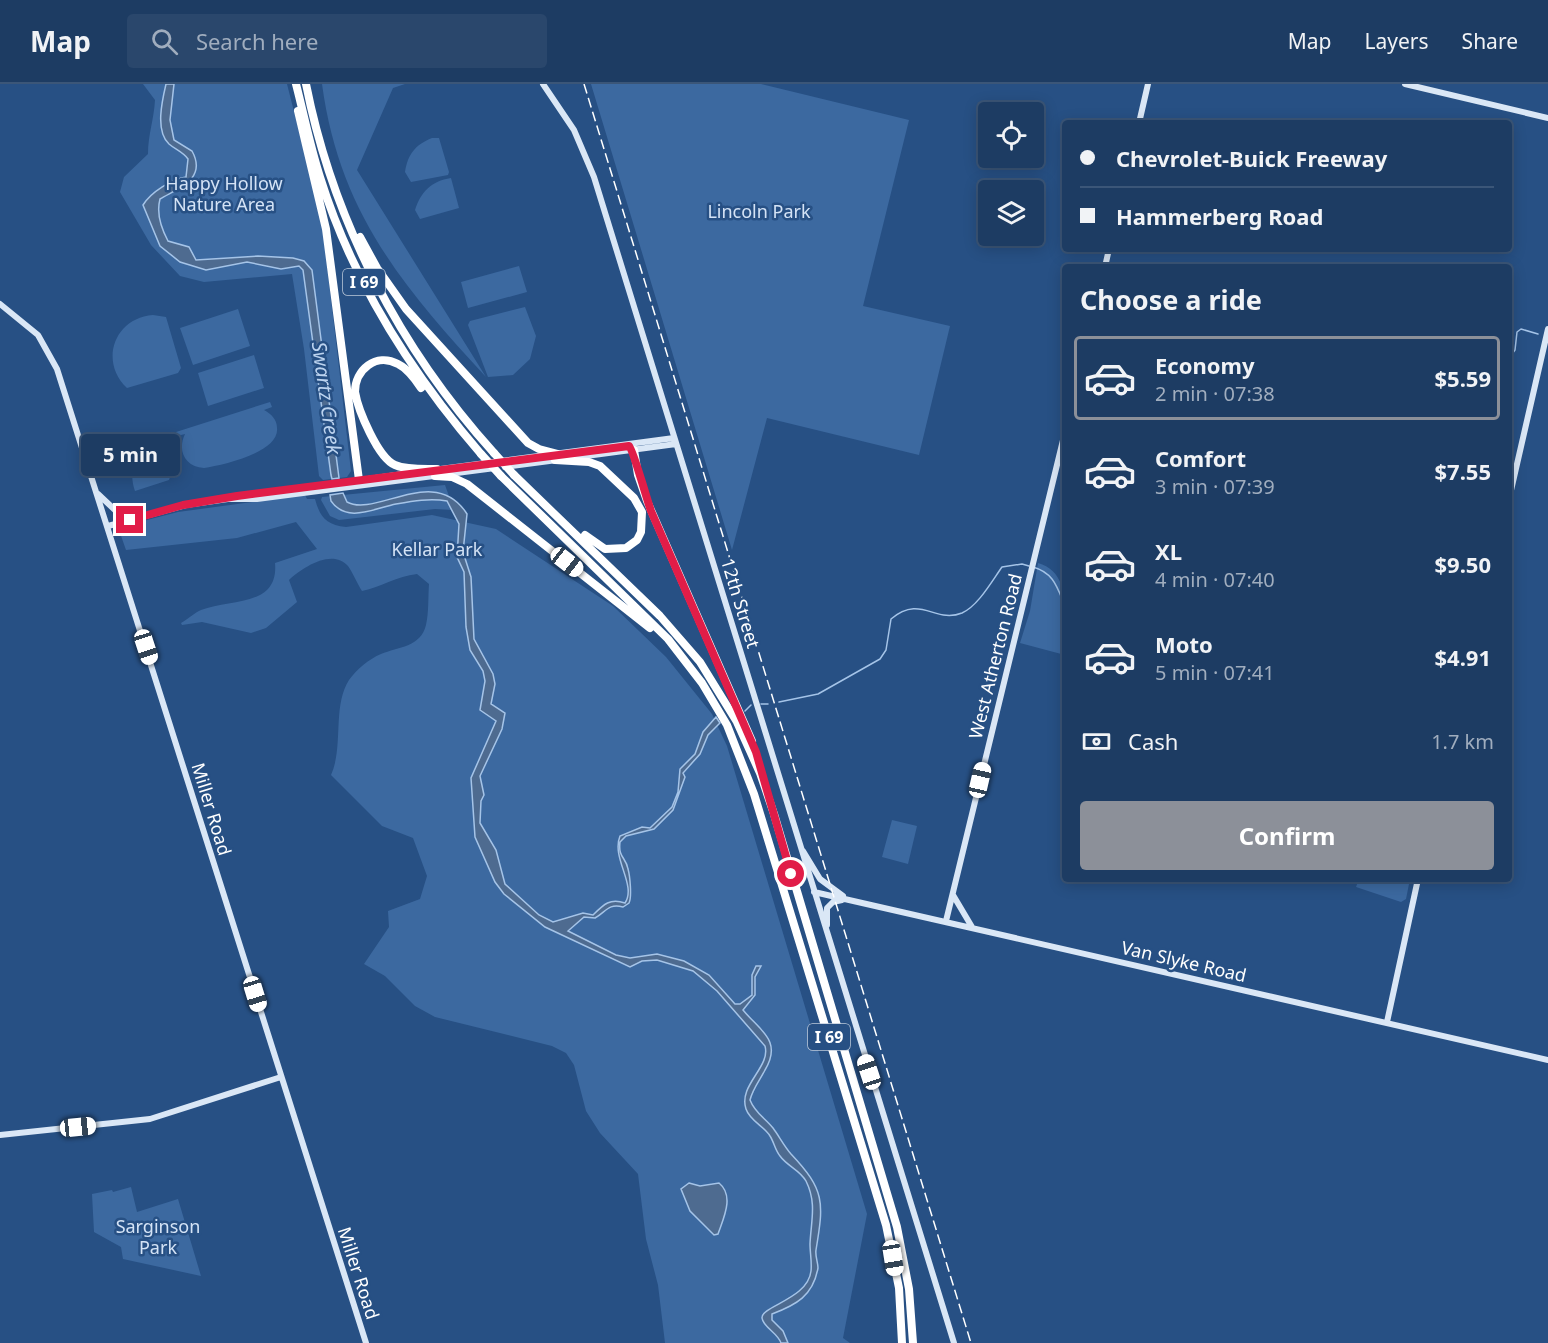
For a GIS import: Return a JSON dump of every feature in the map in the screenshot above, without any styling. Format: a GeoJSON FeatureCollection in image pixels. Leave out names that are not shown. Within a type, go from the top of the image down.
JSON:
{"type":"FeatureCollection","features":[{"type":"Feature","properties":{"kind":"highway","name":"I 69"},"geometry":{"type":"LineString","coordinates":[[295,84],[320,177],[338,226],[364,282],[417,372],[480,454],[652,623],[683,657],[727,725],[751,784],[886,1225],[898,1288],[902,1343]]}},
{"type":"Feature","properties":{"kind":"highway"},"geometry":{"type":"LineString","coordinates":[[295,84],[300,127],[326,229],[362,482]]}},
{"type":"Feature","properties":{"kind":"highway","name":"I 69"},"geometry":{"type":"LineString","coordinates":[[306,84],[321,145],[353,234],[391,311],[434,378],[514,475],[660,616],[692,651],[731,710],[760,773],[897,1227],[909,1289],[913,1343]]}},
{"type":"Feature","properties":{"kind":"highway"},"geometry":{"type":"LineString","coordinates":[[321,145],[366,249],[406,309],[528,443],[557,457],[593,463],[607,471],[640,508],[644,520],[641,532],[637,540],[626,548],[605,549],[540,499]]}},
{"type":"Feature","properties":{"kind":"highway"},"geometry":{"type":"LineString","coordinates":[[480,454],[450,425],[403,367],[387,360],[369,365],[357,379],[355,392],[382,454],[398,466],[436,472],[467,484],[626,607],[683,657]]}},
{"type":"Feature","properties":{"kind":"highway"},"geometry":{"type":"LineString","coordinates":[[630,447],[647,501],[750,735],[760,773]]}},
{"type":"Feature","properties":{"kind":"street","name":"12th Street"},"geometry":{"type":"LineString","coordinates":[[543,84],[574,130],[590,165],[954,1343]]}},
{"type":"Feature","properties":{"kind":"street"},"geometry":{"type":"LineString","coordinates":[[1140,120],[1148,84]]}},
{"type":"Feature","properties":{"kind":"street"},"geometry":{"type":"LineString","coordinates":[[1405,84],[1548,118]]}},
{"type":"Feature","properties":{"kind":"street","name":"Miller Road"},"geometry":{"type":"LineString","coordinates":[[0,304],[33,330],[52,355],[366,1343]]}},
{"type":"Feature","properties":{"kind":"street"},"geometry":{"type":"LineString","coordinates":[[1512,486],[1548,330]]}},
{"type":"Feature","properties":{"kind":"street"},"geometry":{"type":"LineString","coordinates":[[108,526],[186,504],[228,499],[237,501],[345,484],[675,441]]}},
{"type":"Feature","properties":{"kind":"street","name":"West Atherton Road"},"geometry":{"type":"LineString","coordinates":[[946,921],[1062,444]]}},
{"type":"Feature","properties":{"kind":"street"},"geometry":{"type":"LineString","coordinates":[[97,493],[116,512],[145,516]]}},
{"type":"Feature","properties":{"kind":"street"},"geometry":{"type":"LineString","coordinates":[[799,843],[820,879],[849,900]]}},
{"type":"Feature","properties":{"kind":"street"},"geometry":{"type":"LineString","coordinates":[[1387,1022],[1417,882]]}},
{"type":"Feature","properties":{"kind":"street","name":"Van Slyke Road"},"geometry":{"type":"LineString","coordinates":[[814,892],[1548,1060]]}},
{"type":"Feature","properties":{"kind":"street"},"geometry":{"type":"LineString","coordinates":[[953,894],[973,927]]}},
{"type":"Feature","properties":{"kind":"street"},"geometry":{"type":"LineString","coordinates":[[834,960],[826,913],[833,902],[849,900]]}},
{"type":"Feature","properties":{"kind":"street"},"geometry":{"type":"LineString","coordinates":[[0,1135],[150,1119],[281,1077]]}},
{"type":"Feature","properties":{"kind":"green space","name":"Happy Hollow Nature Area"},"geometry":{"type":"Polygon","coordinates":[[[143,84],[287,84],[322,222],[351,471],[347,477],[323,480],[319,476],[304,349],[292,274],[204,282],[180,276],[151,245],[120,192],[124,177],[148,154],[155,100],[143,84]]]}},
{"type":"Feature","properties":{"kind":"green space"},"geometry":{"type":"Polygon","coordinates":[[[322,84],[405,84],[393,88],[357,170],[486,377],[427,311],[402,278],[359,209],[343,171],[330,129],[322,84]]]}},
{"type":"Feature","properties":{"kind":"green space","name":"Lincoln Park"},"geometry":{"type":"Polygon","coordinates":[[[591,84],[761,84],[909,120],[863,306],[950,326],[919,455],[767,418],[732,550],[591,84]]]}},
{"type":"Feature","properties":{"kind":"green space"},"geometry":{"type":"Polygon","coordinates":[[[432,138],[439,138],[448,175],[411,182],[405,172],[410,155],[417,147],[432,138]]]}},
{"type":"Feature","properties":{"kind":"green space"},"geometry":{"type":"Polygon","coordinates":[[[451,178],[459,208],[420,219],[415,210],[420,198],[432,185],[451,178]]]}},
{"type":"Feature","properties":{"kind":"green space"},"geometry":{"type":"Polygon","coordinates":[[[519,266],[527,292],[468,308],[461,282],[519,266]]]}},
{"type":"Feature","properties":{"kind":"green space"},"geometry":{"type":"Polygon","coordinates":[[[525,307],[536,336],[530,359],[513,375],[488,377],[468,325],[470,321],[525,307]]]}},
{"type":"Feature","properties":{"kind":"green space"},"geometry":{"type":"Polygon","coordinates":[[[238,309],[250,346],[193,365],[180,328],[238,309]]]}},
{"type":"Feature","properties":{"kind":"green space"},"geometry":{"type":"Polygon","coordinates":[[[153,315],[166,317],[181,368],[178,373],[127,388],[118,378],[114,366],[115,343],[120,333],[129,324],[153,315]]]}},
{"type":"Feature","properties":{"kind":"green space"},"geometry":{"type":"Polygon","coordinates":[[[254,355],[264,388],[208,406],[198,373],[254,355]]]}},
{"type":"Feature","properties":{"kind":"green space"},"geometry":{"type":"Polygon","coordinates":[[[270,402],[272,407],[264,410],[271,415],[277,428],[276,436],[270,444],[249,456],[204,468],[192,465],[184,457],[182,446],[185,434],[177,436],[176,432],[270,402]]]}},
{"type":"Feature","properties":{"kind":"green space"},"geometry":{"type":"Polygon","coordinates":[[[160,443],[169,480],[135,491],[132,475],[136,461],[145,450],[160,443]]]}},
{"type":"Feature","properties":{"kind":"green space","name":"Kellar Park"},"geometry":{"type":"Polygon","coordinates":[[[445,485],[454,510],[435,509],[339,520],[330,516],[321,500],[322,497],[445,485]]]}},
{"type":"Feature","properties":{"kind":"green space"},"geometry":{"type":"Polygon","coordinates":[[[305,495],[307,499],[315,499],[325,519],[339,526],[346,527],[432,515],[496,529],[613,606],[666,657],[712,714],[727,746],[867,1214],[843,1338],[850,1343],[665,1343],[658,1285],[646,1239],[638,1174],[600,1133],[586,1111],[574,1065],[566,1053],[552,1046],[435,1017],[415,1006],[385,976],[364,964],[389,927],[388,911],[420,899],[427,876],[413,838],[382,826],[331,775],[337,752],[341,702],[349,680],[364,665],[377,656],[408,645],[419,638],[427,620],[429,584],[417,574],[362,591],[348,566],[341,561],[326,559],[301,570],[289,580],[297,602],[266,628],[251,633],[202,622],[182,625],[181,623],[201,610],[250,599],[261,594],[269,587],[274,577],[275,563],[317,549],[296,522],[237,538],[126,550],[119,530],[120,527],[178,512],[305,495]]]}},
{"type":"Feature","properties":{"kind":"green space"},"geometry":{"type":"Polygon","coordinates":[[[1038,563],[1050,569],[1062,587],[1062,654],[1020,643],[1030,611],[1038,563]]]}},
{"type":"Feature","properties":{"kind":"green space"},"geometry":{"type":"Polygon","coordinates":[[[892,820],[917,826],[908,864],[882,857],[892,820]]]}},
{"type":"Feature","properties":{"kind":"green space"},"geometry":{"type":"Polygon","coordinates":[[[1358,882],[1409,882],[1406,899],[1401,902],[1356,887],[1358,882]]]}},
{"type":"Feature","properties":{"kind":"green space","name":"Sarginson Park"},"geometry":{"type":"Polygon","coordinates":[[[131,1187],[137,1212],[178,1199],[201,1276],[123,1259],[121,1247],[94,1232],[92,1194],[131,1187]]]}},
{"type":"Feature","properties":{"kind":"water","name":"Swartz Creek"},"geometry":{"type":"Polygon","coordinates":[[[166,84],[174,84],[170,120],[174,140],[192,151],[196,169],[188,182],[160,199],[159,215],[163,231],[168,241],[189,247],[196,260],[258,256],[293,258],[304,261],[312,270],[339,478],[332,479],[331,475],[303,270],[299,266],[281,269],[247,262],[206,270],[180,262],[160,246],[143,205],[162,187],[174,180],[186,177],[188,159],[169,144],[162,132],[161,116],[166,84]]]}},
{"type":"Feature","properties":{"kind":"water"},"geometry":{"type":"Polygon","coordinates":[[[423,492],[439,493],[454,499],[467,514],[463,552],[471,577],[474,639],[493,674],[495,684],[491,704],[505,713],[502,729],[480,776],[484,795],[481,801],[480,823],[496,850],[505,884],[539,915],[553,922],[583,913],[593,915],[611,902],[625,903],[628,888],[619,853],[620,836],[642,827],[650,828],[672,807],[678,792],[680,769],[695,754],[703,732],[716,717],[720,723],[708,735],[700,754],[683,773],[685,777],[673,810],[654,829],[626,836],[620,842],[620,851],[627,865],[629,876],[631,891],[629,903],[623,907],[610,907],[595,918],[584,917],[568,931],[616,955],[630,958],[657,954],[684,961],[709,975],[735,1004],[740,1004],[752,995],[752,975],[756,966],[761,966],[755,977],[755,995],[743,1010],[767,1036],[771,1051],[770,1060],[750,1100],[810,1177],[816,1188],[821,1208],[816,1252],[818,1268],[816,1278],[808,1292],[796,1303],[772,1314],[772,1320],[783,1331],[788,1343],[781,1343],[762,1318],[769,1310],[794,1295],[808,1281],[811,1271],[812,1205],[806,1181],[783,1159],[770,1136],[746,1109],[746,1092],[766,1054],[765,1046],[717,991],[693,971],[657,960],[642,961],[630,967],[545,927],[504,894],[495,882],[475,837],[471,778],[496,721],[480,710],[485,681],[483,671],[470,650],[466,627],[464,572],[457,557],[459,524],[447,501],[415,501],[353,513],[345,512],[331,501],[330,495],[343,493],[347,502],[359,505],[423,492]]]}},
{"type":"Feature","properties":{"kind":"water"},"geometry":{"type":"Polygon","coordinates":[[[689,1183],[700,1186],[719,1183],[724,1188],[727,1201],[718,1234],[714,1235],[690,1211],[681,1189],[689,1183]]]}},
{"type":"Feature","properties":{"kind":"waterway"},"geometry":{"type":"LineString","coordinates":[[1512,354],[1515,350],[1517,332],[1521,329],[1538,334]]}},
{"type":"Feature","properties":{"kind":"waterway"},"geometry":{"type":"LineString","coordinates":[[779,702],[818,694],[880,659],[886,650],[891,619],[902,612],[920,609],[944,615],[962,613],[979,599],[1002,567],[1022,564],[1029,566]]}},
{"type":"Feature","properties":{"kind":"waterway"},"geometry":{"type":"LineString","coordinates":[[1033,567],[1050,577],[1062,599]]}},
{"type":"Feature","properties":{"kind":"waterway"},"geometry":{"type":"LineString","coordinates":[[761,704],[768,704]]}},
{"type":"Feature","properties":{"kind":"waterway"},"geometry":{"type":"LineString","coordinates":[[745,711],[751,705]]}},
{"type":"Feature","properties":{"kind":"railway"},"geometry":{"type":"LineString","coordinates":[[584,84],[971,1343]]}},
{"type":"Feature","properties":{"kind":"route"},"geometry":{"type":"LineString","coordinates":[[130,520],[183,505],[237,496],[627,445],[631,447],[634,450],[639,481],[651,511],[750,735],[791,874]]}}]}
